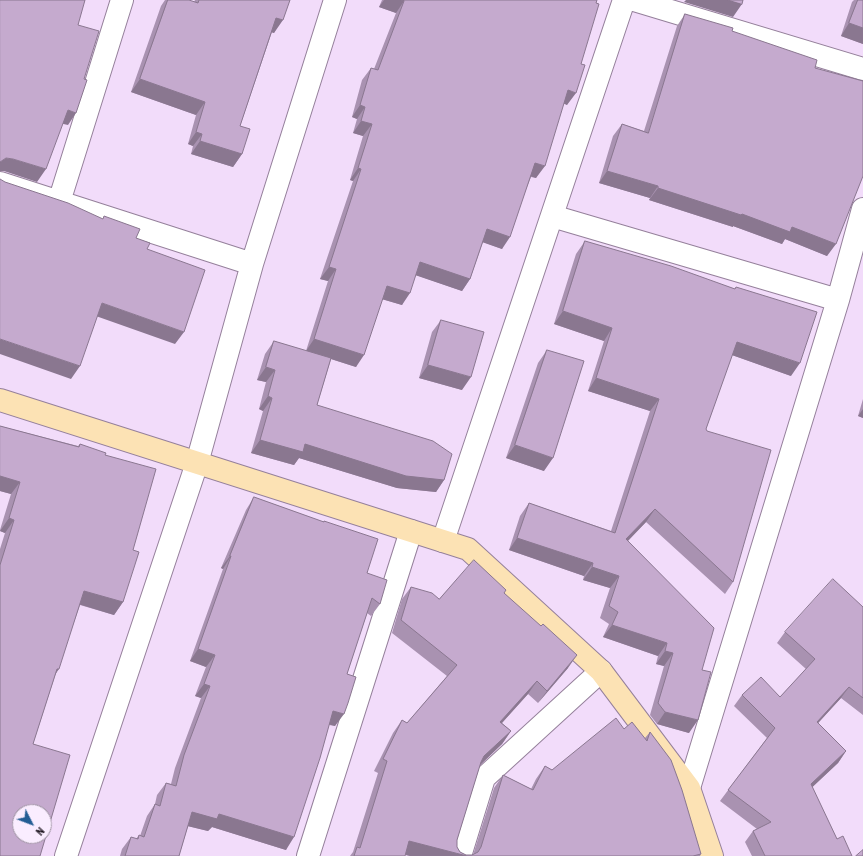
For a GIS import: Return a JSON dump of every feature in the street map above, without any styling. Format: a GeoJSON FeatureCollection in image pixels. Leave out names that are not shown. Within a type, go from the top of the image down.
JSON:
{"type":"FeatureCollection","features":[{"type":"Feature","properties":{"kind":"street"},"geometry":{"type":"LineString","coordinates":[[59,202],[122,0]]}},
{"type":"Feature","properties":{"kind":"street"},"geometry":{"type":"LineString","coordinates":[[66,856],[197,462],[252,264],[335,0]]}},
{"type":"Feature","properties":{"kind":"street"},"geometry":{"type":"LineString","coordinates":[[444,541],[624,0]]}},
{"type":"Feature","properties":{"kind":"street"},"geometry":{"type":"LineString","coordinates":[[634,0],[863,70]]}},
{"type":"Feature","properties":{"kind":"street"},"geometry":{"type":"LineString","coordinates":[[0,183],[252,264]]}},
{"type":"Feature","properties":{"kind":"street"},"geometry":{"type":"LineString","coordinates":[[689,788],[838,300],[863,209]]}},
{"type":"Feature","properties":{"kind":"street"},"geometry":{"type":"LineString","coordinates":[[552,216],[838,300]]}},
{"type":"Feature","properties":{"kind":"street"},"geometry":{"type":"LineString","coordinates":[[0,400],[468,549],[601,671],[689,788],[712,856]]}},
{"type":"Feature","properties":{"kind":"street"},"geometry":{"type":"LineString","coordinates":[[308,856],[411,531]]}},
{"type":"Feature","properties":{"kind":"street"},"geometry":{"type":"LineString","coordinates":[[460,856],[484,778],[601,671]]}},
{"type":"Feature","properties":{"kind":"building"},"geometry":{"type":"Polygon","coordinates":[[[0,0],[85,0],[78,25],[99,31],[84,79],[87,80],[76,113],[68,110],[46,169],[13,159],[6,158],[0,162],[0,0]]]}},
{"type":"Feature","properties":{"kind":"building"},"geometry":{"type":"Polygon","coordinates":[[[168,0],[189,0],[198,3],[199,0],[290,0],[283,20],[276,18],[240,126],[250,129],[242,154],[200,141],[202,134],[196,132],[205,102],[140,79],[168,0]]]}},
{"type":"Feature","properties":{"kind":"building"},"geometry":{"type":"Polygon","coordinates":[[[401,0],[597,0],[596,3],[599,4],[581,64],[585,65],[576,93],[568,90],[545,166],[535,163],[510,237],[487,229],[470,279],[420,262],[410,293],[387,286],[364,355],[314,339],[336,269],[329,267],[361,169],[358,168],[372,124],[361,121],[365,107],[360,105],[371,68],[378,70],[404,1],[401,0]]]}},
{"type":"Feature","properties":{"kind":"building"},"geometry":{"type":"Polygon","coordinates":[[[728,0],[743,0],[742,4],[728,0]]]}},
{"type":"Feature","properties":{"kind":"building"},"geometry":{"type":"Polygon","coordinates":[[[858,0],[863,0],[863,28],[849,23],[858,0]]]}},
{"type":"Feature","properties":{"kind":"building"},"geometry":{"type":"Polygon","coordinates":[[[685,14],[733,28],[732,31],[817,60],[815,68],[863,81],[863,176],[836,244],[792,227],[790,232],[742,214],[741,215],[658,188],[658,186],[607,171],[622,124],[648,133],[685,14]]]}},
{"type":"Feature","properties":{"kind":"building"},"geometry":{"type":"Polygon","coordinates":[[[0,179],[68,203],[103,219],[104,216],[140,229],[136,238],[150,243],[147,249],[205,270],[184,332],[102,303],[80,366],[0,339],[0,179]]]}},
{"type":"Feature","properties":{"kind":"building"},"geometry":{"type":"Polygon","coordinates":[[[585,241],[671,266],[735,289],[736,287],[817,312],[800,363],[737,342],[706,429],[707,431],[771,450],[733,582],[655,509],[626,539],[714,628],[702,670],[711,672],[698,720],[665,712],[658,703],[673,653],[665,651],[667,643],[612,625],[618,612],[609,606],[619,576],[592,567],[593,563],[517,538],[529,503],[615,533],[659,399],[596,378],[612,328],[563,311],[585,241]]]}},
{"type":"Feature","properties":{"kind":"building"},"geometry":{"type":"Polygon","coordinates":[[[441,320],[484,332],[471,377],[428,365],[441,320]]]}},
{"type":"Feature","properties":{"kind":"building"},"geometry":{"type":"Polygon","coordinates":[[[274,341],[331,358],[317,405],[433,441],[452,454],[444,480],[406,476],[305,444],[303,452],[260,440],[272,398],[268,396],[275,370],[266,367],[274,341]]]}},
{"type":"Feature","properties":{"kind":"building"},"geometry":{"type":"Polygon","coordinates":[[[547,350],[584,361],[553,458],[515,445],[547,350]]]}},
{"type":"Feature","properties":{"kind":"building"},"geometry":{"type":"Polygon","coordinates":[[[0,426],[79,447],[80,444],[106,453],[105,455],[156,469],[133,550],[139,552],[123,602],[84,591],[33,744],[70,755],[52,816],[52,804],[12,804],[12,844],[44,844],[40,856],[0,856],[0,565],[14,520],[9,518],[20,482],[0,476],[0,426]]]}},
{"type":"Feature","properties":{"kind":"building"},"geometry":{"type":"Polygon","coordinates":[[[254,497],[324,522],[378,539],[367,573],[387,580],[380,604],[372,598],[347,674],[356,677],[348,703],[344,714],[333,711],[320,758],[294,837],[219,814],[217,819],[192,812],[179,856],[125,856],[131,837],[138,839],[139,835],[144,837],[155,804],[160,806],[166,783],[176,786],[184,755],[210,686],[204,684],[215,655],[198,649],[230,556],[254,497]]]}},
{"type":"Feature","properties":{"kind":"building"},"geometry":{"type":"Polygon","coordinates":[[[474,560],[506,590],[504,593],[541,626],[543,624],[577,655],[547,691],[537,681],[500,722],[511,731],[484,756],[481,762],[457,840],[457,847],[460,852],[466,855],[472,855],[478,852],[481,847],[503,775],[533,790],[545,766],[552,770],[616,718],[624,729],[632,722],[647,741],[650,732],[671,760],[682,790],[701,854],[693,856],[467,856],[409,841],[405,856],[354,856],[357,847],[360,848],[387,761],[383,759],[402,720],[407,723],[457,665],[401,620],[411,587],[432,593],[439,599],[474,560]]]}},
{"type":"Feature","properties":{"kind":"building"},"geometry":{"type":"Polygon","coordinates":[[[833,579],[863,607],[863,698],[849,687],[817,722],[846,751],[811,784],[837,839],[843,836],[852,856],[765,856],[753,831],[771,822],[728,790],[775,728],[742,695],[761,677],[780,697],[815,659],[785,632],[833,579]]]}},
{"type":"Feature","properties":{"kind":"building"},"geometry":{"type":"Polygon","coordinates":[[[863,850],[863,856],[856,856],[863,850]]]}}]}
